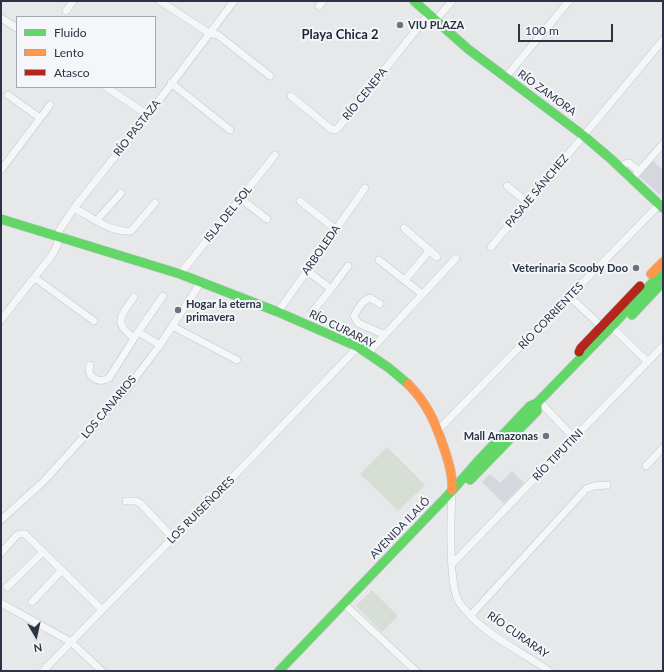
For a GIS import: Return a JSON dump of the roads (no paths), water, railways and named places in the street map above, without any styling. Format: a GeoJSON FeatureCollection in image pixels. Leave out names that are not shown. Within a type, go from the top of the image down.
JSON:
{"type":"FeatureCollection","features":[{"type":"Feature","properties":{"kind":"street"},"geometry":{"type":"LineString","coordinates":[[66,11],[72,1]]}},
{"type":"Feature","properties":{"kind":"street"},"geometry":{"type":"LineString","coordinates":[[160,1],[209,33],[218,35],[270,76]]}},
{"type":"Feature","properties":{"kind":"street","name":"RÍO PASTAZA"},"geometry":{"type":"LineString","coordinates":[[1,320],[52,255],[57,246],[59,231],[74,208],[148,115],[234,1]]}},
{"type":"Feature","properties":{"kind":"street","name":"RÍO ZAMORA"},"geometry":{"type":"LineString","coordinates":[[414,1],[468,49],[584,136],[662,204]]}},
{"type":"Feature","properties":{"kind":"street","name":"RÍO CENEPA"},"geometry":{"type":"LineString","coordinates":[[292,96],[335,130],[432,18],[452,1]]}},
{"type":"Feature","properties":{"kind":"street"},"geometry":{"type":"LineString","coordinates":[[505,78],[569,1]]}},
{"type":"Feature","properties":{"kind":"street"},"geometry":{"type":"LineString","coordinates":[[1,18],[16,27]]}},
{"type":"Feature","properties":{"kind":"street","name":"PASAJE SÁNCHEZ"},"geometry":{"type":"LineString","coordinates":[[491,247],[663,40]]}},
{"type":"Feature","properties":{"kind":"street"},"geometry":{"type":"LineString","coordinates":[[171,83],[230,130]]}},
{"type":"Feature","properties":{"kind":"street"},"geometry":{"type":"LineString","coordinates":[[108,88],[148,115]]}},
{"type":"Feature","properties":{"kind":"street"},"geometry":{"type":"LineString","coordinates":[[8,95],[40,118]]}},
{"type":"Feature","properties":{"kind":"street"},"geometry":{"type":"LineString","coordinates":[[1,170],[50,105]]}},
{"type":"Feature","properties":{"kind":"street"},"geometry":{"type":"LineString","coordinates":[[632,178],[662,145]]}},
{"type":"Feature","properties":{"kind":"street","name":"ISLA DEL SOL"},"geometry":{"type":"LineString","coordinates":[[180,274],[275,155]]}},
{"type":"Feature","properties":{"kind":"street"},"geometry":{"type":"LineString","coordinates":[[621,168],[625,164],[629,163],[639,170]]}},
{"type":"Feature","properties":{"kind":"street"},"geometry":{"type":"LineString","coordinates":[[507,186],[528,203]]}},
{"type":"Feature","properties":{"kind":"street","name":"ARBOLEDA"},"geometry":{"type":"LineString","coordinates":[[278,312],[306,270],[365,188]]}},
{"type":"Feature","properties":{"kind":"street"},"geometry":{"type":"LineString","coordinates":[[96,220],[121,193]]}},
{"type":"Feature","properties":{"kind":"street"},"geometry":{"type":"LineString","coordinates":[[240,198],[267,219]]}},
{"type":"Feature","properties":{"kind":"street"},"geometry":{"type":"LineString","coordinates":[[300,201],[335,229]]}},
{"type":"Feature","properties":{"kind":"street"},"geometry":{"type":"LineString","coordinates":[[74,208],[115,230],[124,232],[131,231],[155,203]]}},
{"type":"Feature","properties":{"kind":"street","name":"RÍO CORRIENTES"},"geometry":{"type":"LineString","coordinates":[[438,430],[662,204]]}},
{"type":"Feature","properties":{"kind":"street","name":"RÍO CURARAY"},"geometry":{"type":"LineString","coordinates":[[1,219],[180,274],[278,312],[358,347],[398,376],[420,397],[432,415],[454,481],[451,511],[452,564],[455,590],[458,599],[481,625],[509,646],[549,671]]}},
{"type":"Feature","properties":{"kind":"street"},"geometry":{"type":"LineString","coordinates":[[404,228],[437,257]]}},
{"type":"Feature","properties":{"kind":"street"},"geometry":{"type":"LineString","coordinates":[[405,280],[430,250]]}},
{"type":"Feature","properties":{"kind":"street"},"geometry":{"type":"LineString","coordinates":[[368,354],[456,258]]}},
{"type":"Feature","properties":{"kind":"street"},"geometry":{"type":"LineString","coordinates":[[379,260],[422,294]]}},
{"type":"Feature","properties":{"kind":"street"},"geometry":{"type":"LineString","coordinates":[[573,365],[581,348],[663,262]]}},
{"type":"Feature","properties":{"kind":"street"},"geometry":{"type":"LineString","coordinates":[[313,311],[348,266]]}},
{"type":"Feature","properties":{"kind":"street"},"geometry":{"type":"LineString","coordinates":[[306,270],[331,289]]}},
{"type":"Feature","properties":{"kind":"street","name":"AVENIDA ILALÓ"},"geometry":{"type":"LineString","coordinates":[[346,605],[530,406],[538,402],[663,271]]}},
{"type":"Feature","properties":{"kind":"street"},"geometry":{"type":"LineString","coordinates":[[35,278],[94,321]]}},
{"type":"Feature","properties":{"kind":"street","name":"LOS CANARIOS"},"geometry":{"type":"LineString","coordinates":[[1,520],[44,481],[126,390],[160,345],[201,282]]}},
{"type":"Feature","properties":{"kind":"street"},"geometry":{"type":"LineString","coordinates":[[573,365],[590,357],[663,282]]}},
{"type":"Feature","properties":{"kind":"street"},"geometry":{"type":"LineString","coordinates":[[90,364],[90,374],[95,379],[100,382],[109,378],[163,296]]}},
{"type":"Feature","properties":{"kind":"street"},"geometry":{"type":"LineString","coordinates":[[570,296],[601,326]]}},
{"type":"Feature","properties":{"kind":"street"},"geometry":{"type":"LineString","coordinates":[[134,297],[121,317],[120,322],[121,327],[126,333],[134,338]]}},
{"type":"Feature","properties":{"kind":"street"},"geometry":{"type":"LineString","coordinates":[[380,304],[370,298],[366,298],[354,316],[358,323],[385,335]]}},
{"type":"Feature","properties":{"kind":"street"},"geometry":{"type":"LineString","coordinates":[[172,326],[236,360]]}},
{"type":"Feature","properties":{"kind":"street"},"geometry":{"type":"LineString","coordinates":[[616,331],[648,362]]}},
{"type":"Feature","properties":{"kind":"street"},"geometry":{"type":"LineString","coordinates":[[138,332],[160,345]]}},
{"type":"Feature","properties":{"kind":"street","name":"RÍO TIPUTINI"},"geometry":{"type":"LineString","coordinates":[[452,564],[663,346]]}},
{"type":"Feature","properties":{"kind":"street","name":"LOS RUISEÑORES"},"geometry":{"type":"LineString","coordinates":[[43,671],[358,347]]}},
{"type":"Feature","properties":{"kind":"street"},"geometry":{"type":"LineString","coordinates":[[538,402],[574,438]]}},
{"type":"Feature","properties":{"kind":"street","name":"AVENIDA ILALÓ"},"geometry":{"type":"LineString","coordinates":[[283,670],[452,500],[537,411],[538,402]]}},
{"type":"Feature","properties":{"kind":"street"},"geometry":{"type":"LineString","coordinates":[[646,466],[663,448]]}},
{"type":"Feature","properties":{"kind":"street"},"geometry":{"type":"LineString","coordinates":[[471,615],[586,489],[594,486],[607,485]]}},
{"type":"Feature","properties":{"kind":"street"},"geometry":{"type":"LineString","coordinates":[[126,501],[136,501],[141,504],[173,538]]}},
{"type":"Feature","properties":{"kind":"street"},"geometry":{"type":"LineString","coordinates":[[1,553],[17,535],[23,533],[102,610]]}},
{"type":"Feature","properties":{"kind":"street"},"geometry":{"type":"LineString","coordinates":[[7,587],[43,552]]}},
{"type":"Feature","properties":{"kind":"street"},"geometry":{"type":"LineString","coordinates":[[32,602],[62,570]]}},
{"type":"Feature","properties":{"kind":"street"},"geometry":{"type":"LineString","coordinates":[[1,603],[71,642],[102,671]]}},
{"type":"Feature","properties":{"kind":"street"},"geometry":{"type":"LineString","coordinates":[[346,605],[416,671]]}},
{"type":"Feature","properties":{"kind":"place","name":"VIU PLAZA"},"geometry":{"type":"Point","coordinates":[400,25]}},
{"type":"Feature","properties":{"kind":"place","name":"Veterinaria Scooby Doo"},"geometry":{"type":"Point","coordinates":[636,268]}},
{"type":"Feature","properties":{"kind":"place","name":"Hogar la eterna primavera"},"geometry":{"type":"Point","coordinates":[178,310]}},
{"type":"Feature","properties":{"kind":"place","name":"Mall Amazonas"},"geometry":{"type":"Point","coordinates":[546,436]}},
{"type":"Feature","properties":{"kind":"district","name":"Playa Chica 2"},"geometry":{"type":"Point","coordinates":[340,35]}}]}
